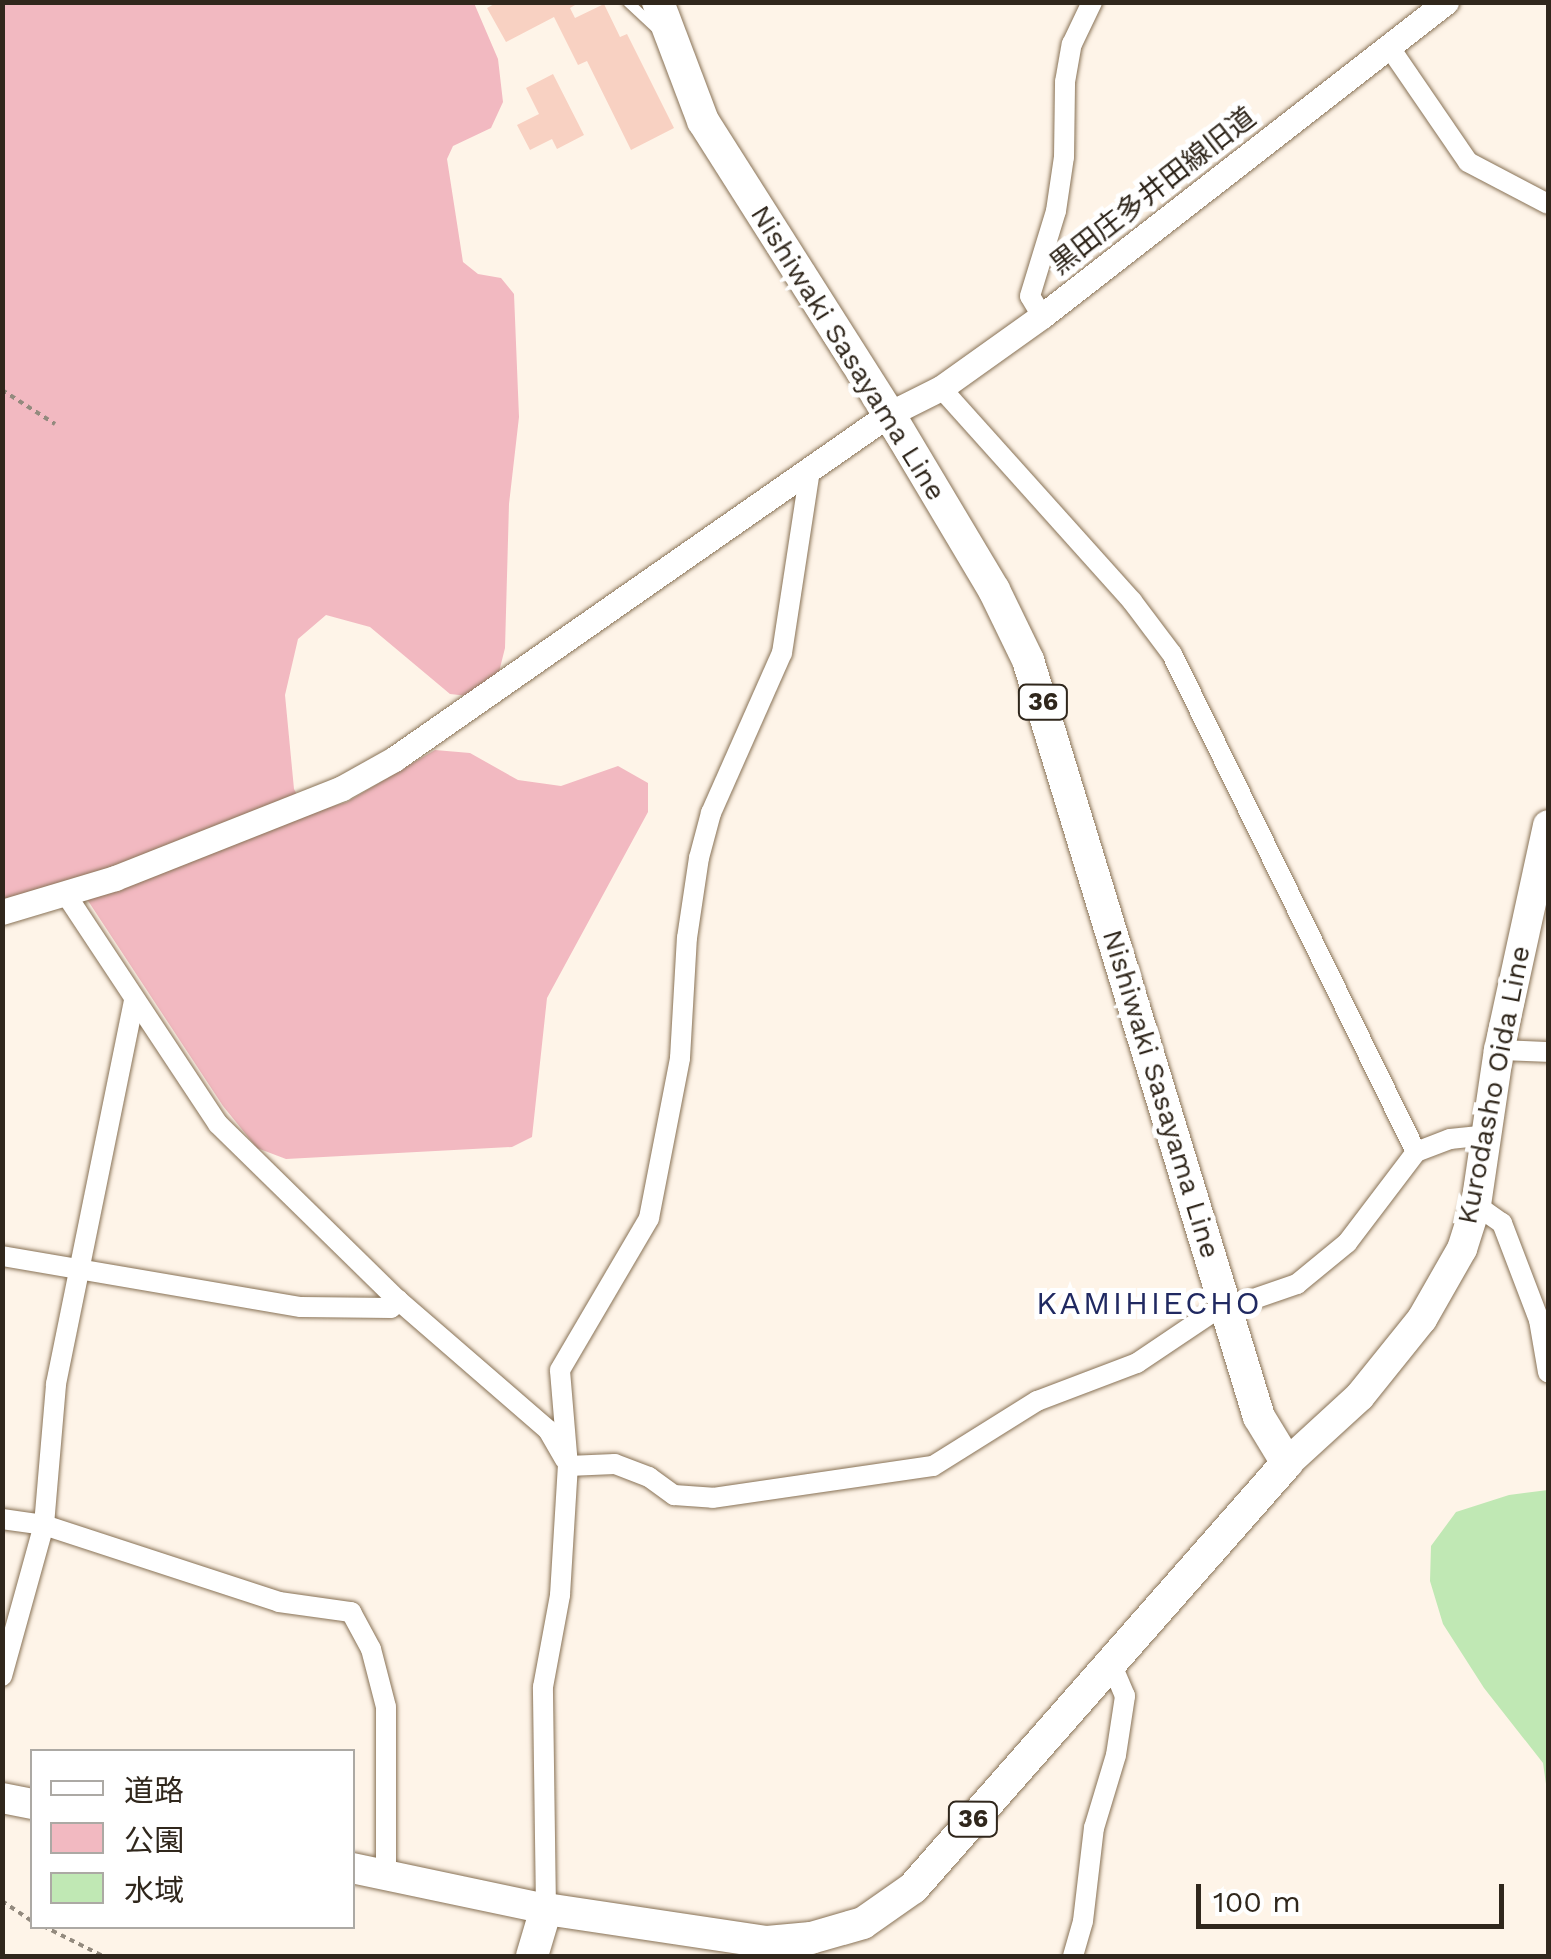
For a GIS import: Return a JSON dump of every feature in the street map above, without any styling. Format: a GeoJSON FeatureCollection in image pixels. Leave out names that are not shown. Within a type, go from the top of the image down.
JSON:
{"type":"FeatureCollection","features":[{"type":"Feature","properties":{"kind":"main road","name":"Nishiwaki Sasayama Line"},"geometry":{"type":"LineString","coordinates":[[663,18],[702,122],[889,414],[994,590],[1028,660],[1259,1417],[1288,1463]]}},
{"type":"Feature","properties":{"kind":"main road","name":"Kurodasho Oida Line"},"geometry":{"type":"LineString","coordinates":[[1288,1463],[1360,1396],[1422,1319],[1462,1249],[1476,1205],[1500,1050],[1548,825]]}},
{"type":"Feature","properties":{"kind":"main road","name":"36"},"geometry":{"type":"LineString","coordinates":[[546,1909],[767,1942],[811,1938],[863,1922],[913,1888],[1110,1660],[1288,1463]]}},
{"type":"Feature","properties":{"kind":"main road"},"geometry":{"type":"LineString","coordinates":[[2,1798],[30,1804]]}},
{"type":"Feature","properties":{"kind":"main road"},"geometry":{"type":"LineString","coordinates":[[355,1869],[546,1909],[532,1956]]}},
{"type":"Feature","properties":{"kind":"street"},"geometry":{"type":"LineString","coordinates":[[1042,316],[1030,296],[1056,211],[1064,157],[1065,82],[1072,44],[1092,2]]}},
{"type":"Feature","properties":{"kind":"street","name":"黒田庄多井田線旧道"},"geometry":{"type":"LineString","coordinates":[[2,912],[115,878],[342,788],[516,677],[889,414],[941,388],[1042,316],[1446,2]]}},
{"type":"Feature","properties":{"kind":"street"},"geometry":{"type":"LineString","coordinates":[[1390,48],[1468,162],[1548,204]]}},
{"type":"Feature","properties":{"kind":"street"},"geometry":{"type":"LineString","coordinates":[[941,388],[1132,600],[1172,654],[1416,1152]]}},
{"type":"Feature","properties":{"kind":"street"},"geometry":{"type":"LineString","coordinates":[[546,1909],[544,1687],[560,1595],[568,1466],[560,1370],[649,1218],[680,1058],[687,938],[699,858],[711,813],[782,653],[810,471]]}},
{"type":"Feature","properties":{"kind":"street"},"geometry":{"type":"LineString","coordinates":[[65,893],[218,1124],[398,1300],[548,1430],[568,1466]]}},
{"type":"Feature","properties":{"kind":"street"},"geometry":{"type":"LineString","coordinates":[[2,1676],[44,1525],[56,1384],[134,1002]]}},
{"type":"Feature","properties":{"kind":"street"},"geometry":{"type":"LineString","coordinates":[[1500,1050],[1548,1052]]}},
{"type":"Feature","properties":{"kind":"street"},"geometry":{"type":"LineString","coordinates":[[568,1466],[615,1464],[649,1477],[674,1495],[713,1498],[933,1466],[1037,1402],[1136,1363],[1226,1306],[1297,1284],[1346,1244],[1416,1152],[1450,1139],[1487,1135]]}},
{"type":"Feature","properties":{"kind":"street"},"geometry":{"type":"LineString","coordinates":[[1476,1205],[1502,1223],[1540,1320],[1548,1372]]}},
{"type":"Feature","properties":{"kind":"street"},"geometry":{"type":"LineString","coordinates":[[2,1256],[301,1307],[390,1308],[398,1300]]}},
{"type":"Feature","properties":{"kind":"street"},"geometry":{"type":"LineString","coordinates":[[2,1518],[44,1525],[279,1602],[351,1612],[371,1649],[386,1707],[386,1875]]}},
{"type":"Feature","properties":{"kind":"street"},"geometry":{"type":"LineString","coordinates":[[1072,1956],[1083,1921],[1094,1828],[1116,1755],[1124,1696],[1110,1660]]}},
{"type":"Feature","properties":{"kind":"lane"},"geometry":{"type":"LineString","coordinates":[[628,2],[651,26],[663,18]]}},
{"type":"Feature","properties":{"kind":"path"},"geometry":{"type":"LineString","coordinates":[[2,390],[55,424]]}},
{"type":"Feature","properties":{"kind":"path"},"geometry":{"type":"LineString","coordinates":[[2,1901],[30,1921]]}},
{"type":"Feature","properties":{"kind":"path"},"geometry":{"type":"LineString","coordinates":[[49,1929],[102,1956]]}},
{"type":"Feature","properties":{"kind":"green space"},"geometry":{"type":"Polygon","coordinates":[[[3,3],[474,3],[498,59],[503,102],[491,128],[453,146],[447,159],[463,262],[478,274],[501,278],[514,294],[519,417],[509,504],[505,648],[498,676],[468,696],[450,694],[370,627],[326,615],[298,639],[285,695],[294,789],[307,814],[347,802],[435,750],[470,753],[518,780],[561,786],[618,766],[648,783],[648,812],[547,998],[532,1137],[512,1147],[286,1159],[257,1148],[223,1106],[75,881],[3,899],[3,3]]]}},
{"type":"Feature","properties":{"kind":"water"},"geometry":{"type":"Polygon","coordinates":[[[1548,1490],[1548,1798],[1543,1763],[1484,1688],[1443,1624],[1430,1581],[1431,1546],[1456,1512],[1509,1495],[1548,1490]]]}},
{"type":"Feature","properties":{"kind":"building"},"geometry":{"type":"Polygon","coordinates":[[[498,2],[580,2],[570,8],[575,18],[604,4],[620,37],[627,34],[674,128],[631,150],[587,61],[578,65],[554,17],[506,42],[487,8],[498,2]]]}},
{"type":"Feature","properties":{"kind":"building"},"geometry":{"type":"Polygon","coordinates":[[[553,74],[584,135],[557,149],[552,139],[530,150],[517,125],[539,114],[526,88],[553,74]]]}},
{"type":"Feature","properties":{"kind":"district","name":"KAMIHIECHO"},"geometry":{"type":"Point","coordinates":[1149,1303]}}]}
